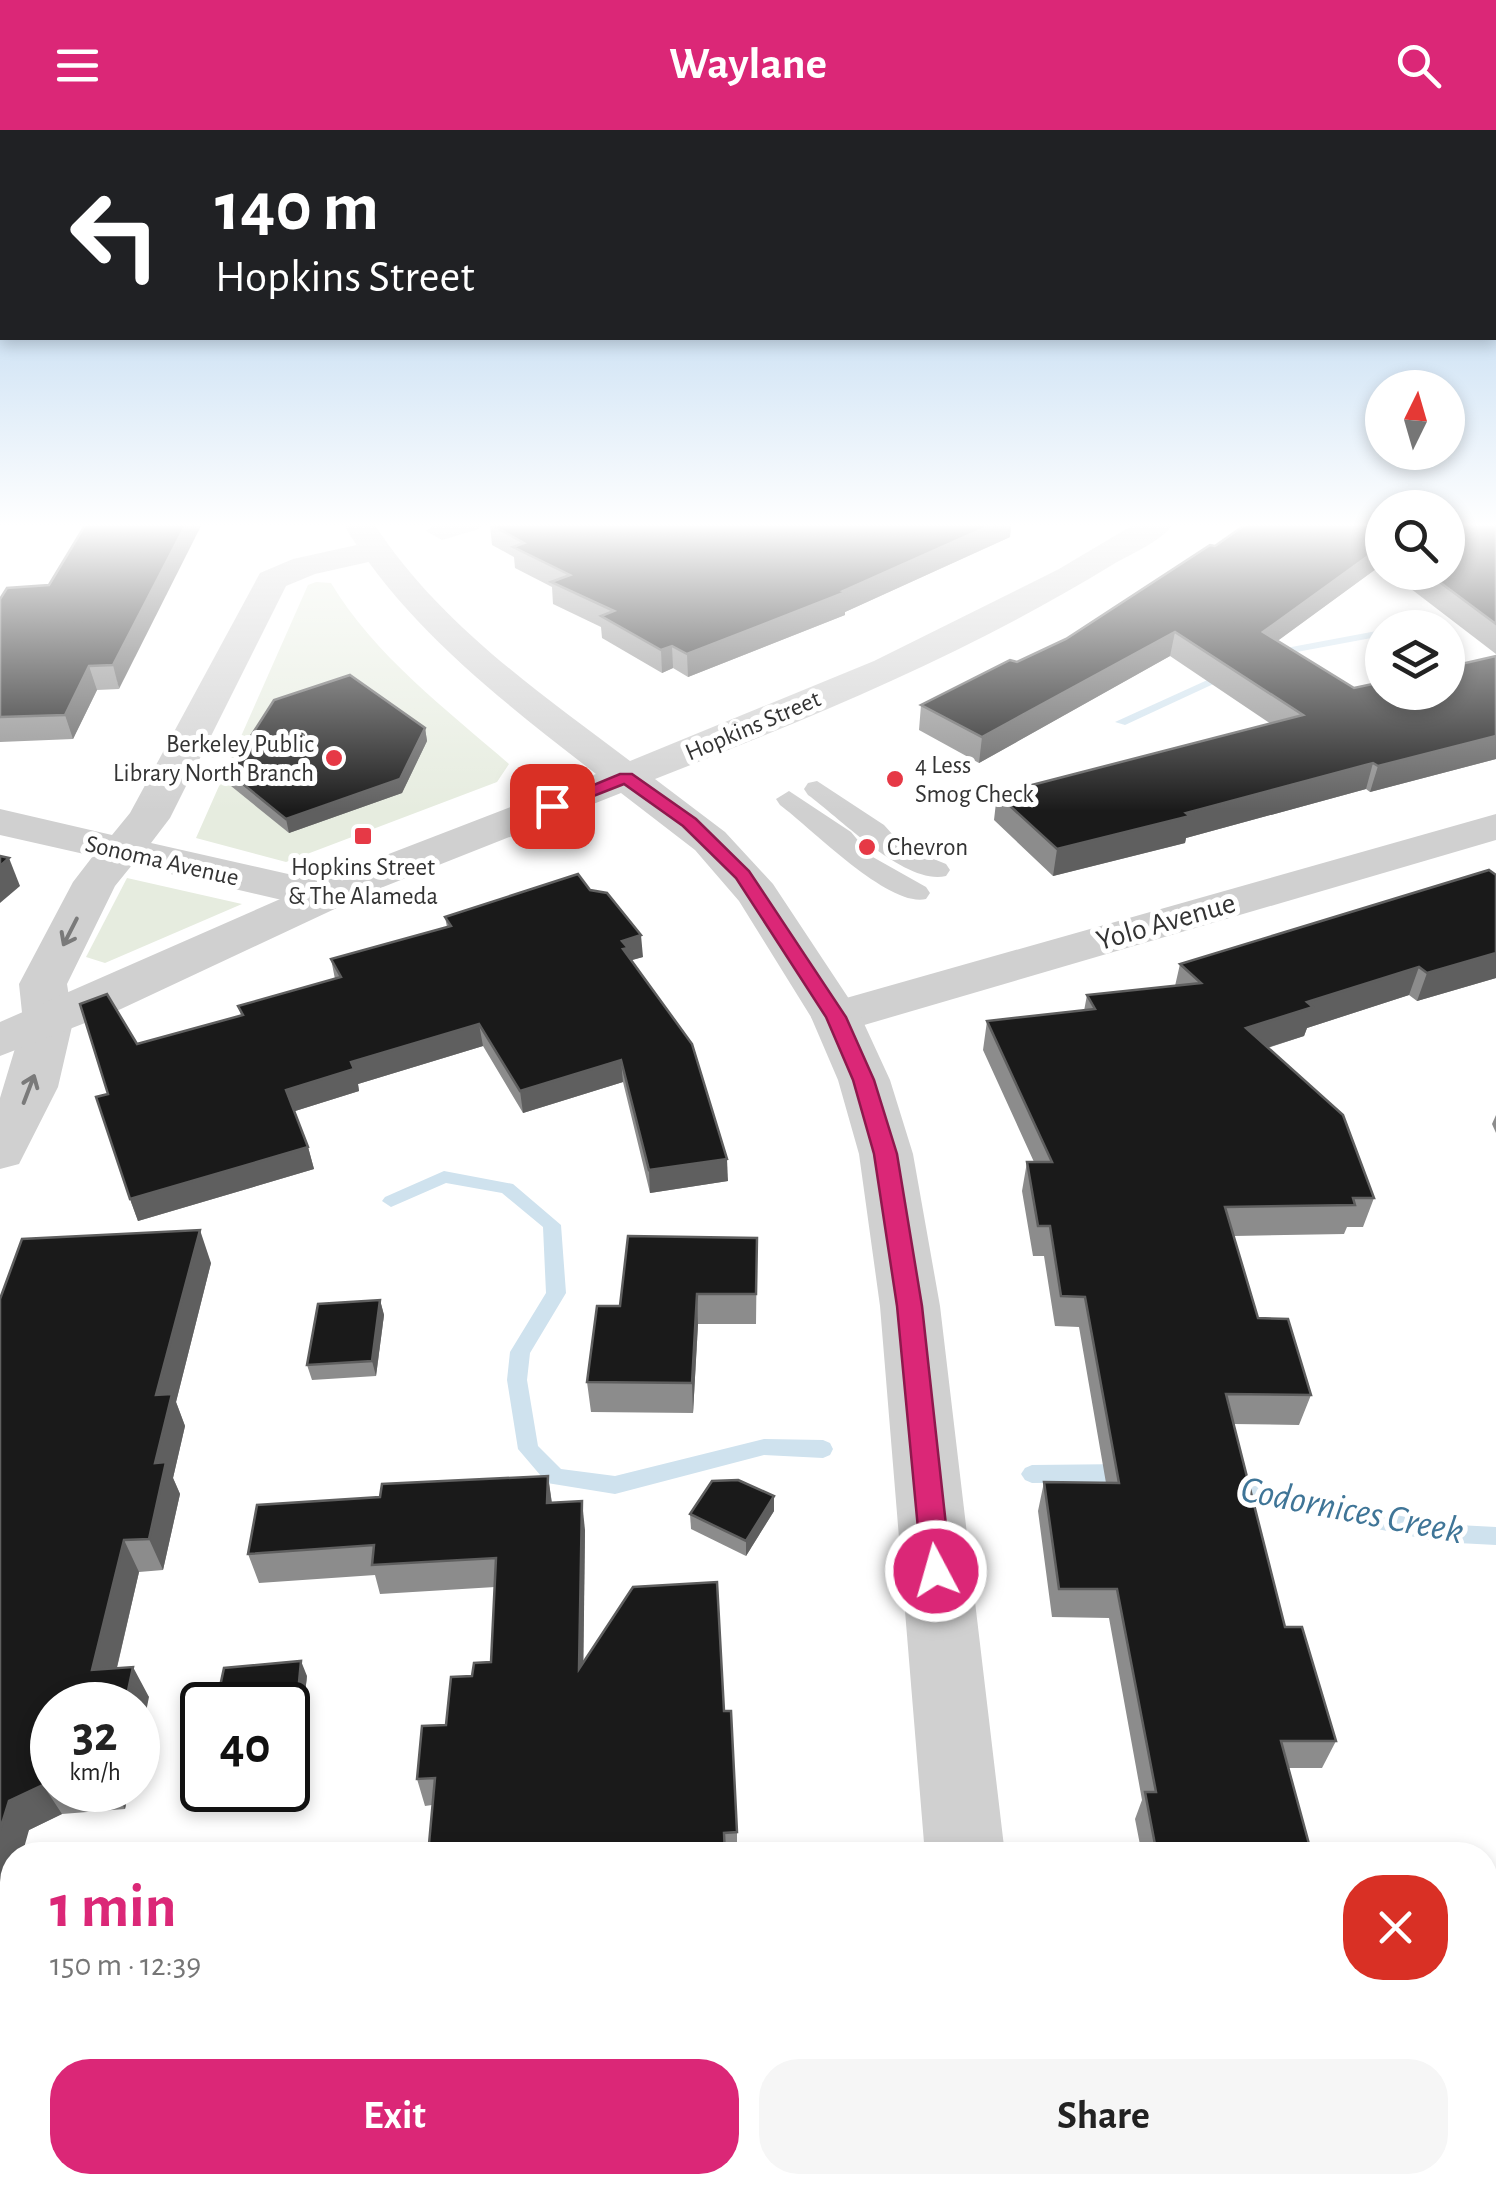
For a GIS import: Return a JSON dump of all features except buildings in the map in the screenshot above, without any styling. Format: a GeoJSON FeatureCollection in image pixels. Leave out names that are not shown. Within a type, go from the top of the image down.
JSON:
{"type":"FeatureCollection","features":[{"type":"Feature","properties":{"kind":"street"},"geometry":{"type":"LineString","coordinates":[[0,1151],[32,1087],[48,1022],[44,984],[95,882],[149,818],[247,618]]}},
{"type":"Feature","properties":{"kind":"street"},"geometry":{"type":"LineString","coordinates":[[434,618],[505,685],[690,822],[742,875],[836,1017],[864,1080],[886,1154],[910,1306],[964,1842]]}},
{"type":"Feature","properties":{"kind":"street","name":"Hopkins Street"},"geometry":{"type":"LineString","coordinates":[[0,1040],[326,896],[626,777],[998,618]]}},
{"type":"Feature","properties":{"kind":"street","name":"Sonoma Avenue"},"geometry":{"type":"LineString","coordinates":[[0,822],[326,896]]}},
{"type":"Feature","properties":{"kind":"street","name":"Yolo Avenue"},"geometry":{"type":"LineString","coordinates":[[836,1017],[1492,833]]}},
{"type":"Feature","properties":{"kind":"lane"},"geometry":{"type":"LineString","coordinates":[[817,789],[874,831],[894,854],[936,870]]}},
{"type":"Feature","properties":{"kind":"lane"},"geometry":{"type":"LineString","coordinates":[[789,799],[841,838],[862,862],[916,893]]}},
{"type":"Feature","properties":{"kind":"shaded area"},"geometry":{"type":"Polygon","coordinates":[[[293,618],[355,618],[390,658],[509,764],[497,782],[286,862],[196,838],[293,618]]]}},
{"type":"Feature","properties":{"kind":"shaded area"},"geometry":{"type":"Polygon","coordinates":[[[127,878],[242,904],[105,963],[86,957],[127,878]]]}},
{"type":"Feature","properties":{"kind":"waterway","name":"Codornices Creek"},"geometry":{"type":"LineString","coordinates":[[1265,655],[1365,636]]}},
{"type":"Feature","properties":{"kind":"waterway","name":"Codornices Creek"},"geometry":{"type":"LineString","coordinates":[[1121,722],[1229,674]]}},
{"type":"Feature","properties":{"kind":"waterway","name":"Codornices Creek"},"geometry":{"type":"LineString","coordinates":[[391,1201],[444,1177],[507,1188],[552,1225],[556,1293],[520,1352],[517,1380],[528,1449],[555,1477],[615,1485],[764,1447],[823,1449]]}},
{"type":"Feature","properties":{"kind":"waterway","name":"Codornices Creek"},"geometry":{"type":"LineString","coordinates":[[1032,1474],[1129,1473]]}},
{"type":"Feature","properties":{"kind":"waterway","name":"Codornices Creek"},"geometry":{"type":"LineString","coordinates":[[1231,1489],[1439,1533],[1496,1536]]}},
{"type":"Feature","properties":{"kind":"place","name":"Berkeley Public Library North Branch"},"geometry":{"type":"Point","coordinates":[334,758]}},
{"type":"Feature","properties":{"kind":"place","name":"4 Less Smog Check"},"geometry":{"type":"Point","coordinates":[895,779]}},
{"type":"Feature","properties":{"kind":"place","name":"Hopkins Street & The Alameda"},"geometry":{"type":"Point","coordinates":[363,836]}},
{"type":"Feature","properties":{"kind":"place","name":"Chevron"},"geometry":{"type":"Point","coordinates":[867,847]}},
{"type":"Feature","properties":{"kind":"route"},"geometry":{"type":"LineString","coordinates":[[552,806],[626,777],[690,822],[757,894],[836,1017],[864,1080],[886,1154],[910,1306],[936,1571]]}}]}
